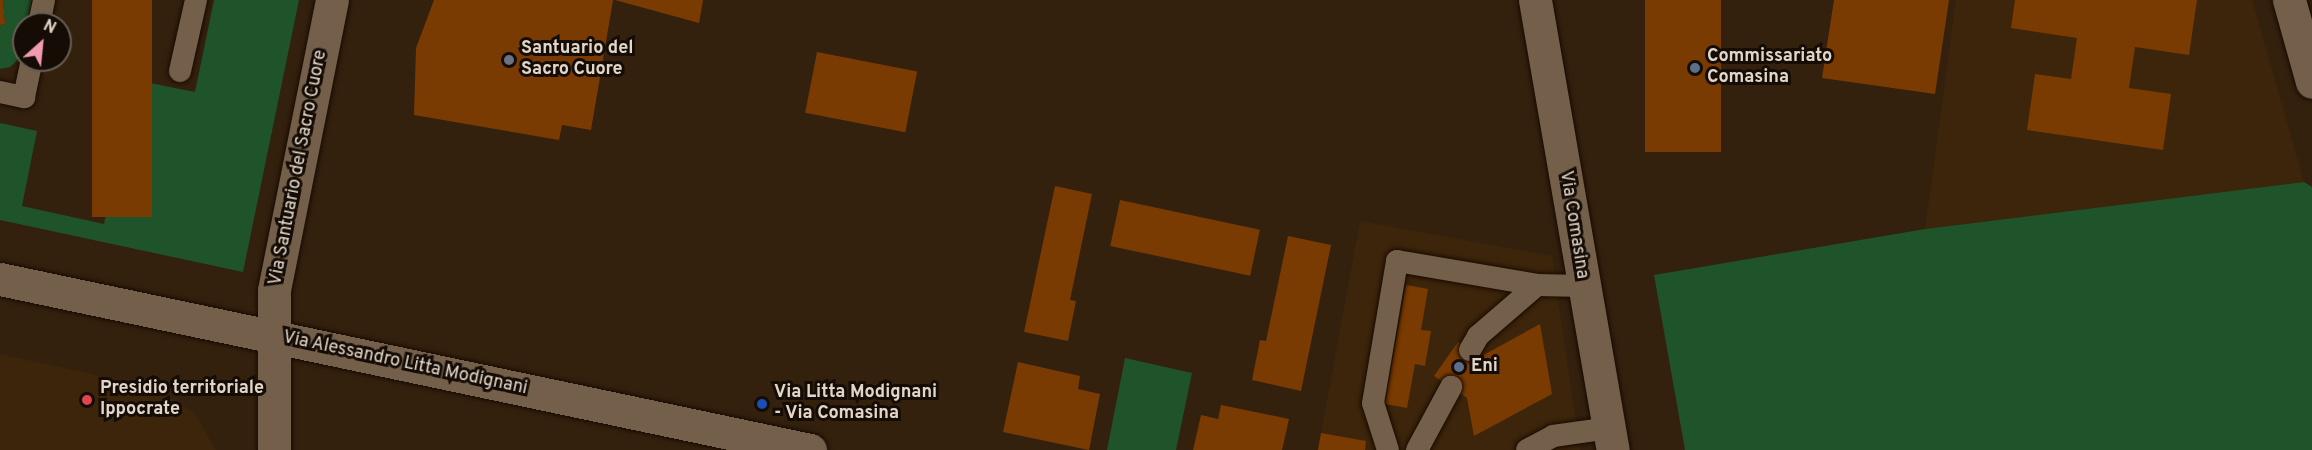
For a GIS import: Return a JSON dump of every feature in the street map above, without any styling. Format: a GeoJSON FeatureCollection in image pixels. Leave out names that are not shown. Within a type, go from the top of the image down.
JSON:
{"type":"FeatureCollection","features":[{"type":"Feature","properties":{"kind":"street","name":"Via Santuario del Sacro Cuore"},"geometry":{"type":"LineString","coordinates":[[274,450],[274,290],[332,0]]}},
{"type":"Feature","properties":{"kind":"street","name":"Via Comasina"},"geometry":{"type":"LineString","coordinates":[[1535,0],[1609,443]]}},
{"type":"Feature","properties":{"kind":"street"},"geometry":{"type":"LineString","coordinates":[[2289,0],[2312,82]]}},
{"type":"Feature","properties":{"kind":"street","name":"Via Alessandro Litta Modignani"},"geometry":{"type":"LineString","coordinates":[[0,279],[810,450]]}},
{"type":"Feature","properties":{"kind":"lane"},"geometry":{"type":"LineString","coordinates":[[180,71],[196,0]]}},
{"type":"Feature","properties":{"kind":"lane"},"geometry":{"type":"LineString","coordinates":[[0,92],[24,97],[29,72]]}},
{"type":"Feature","properties":{"kind":"lane"},"geometry":{"type":"LineString","coordinates":[[1388,450],[1373,403],[1397,261],[1537,285],[1583,286]]}},
{"type":"Feature","properties":{"kind":"lane"},"geometry":{"type":"LineString","coordinates":[[1470,350],[1478,336],[1537,285]]}},
{"type":"Feature","properties":{"kind":"lane"},"geometry":{"type":"LineString","coordinates":[[1417,450],[1451,387]]}},
{"type":"Feature","properties":{"kind":"lane"},"geometry":{"type":"LineString","coordinates":[[1527,450],[1553,436],[1609,443]]}},
{"type":"Feature","properties":{"kind":"shaded area"},"geometry":{"type":"Polygon","coordinates":[[[1956,0],[2252,0],[2304,182],[1925,229],[1956,0]]]}},
{"type":"Feature","properties":{"kind":"shaded area"},"geometry":{"type":"Polygon","coordinates":[[[1360,221],[1552,256],[1580,450],[1318,450],[1360,221]]]}},
{"type":"Feature","properties":{"kind":"shaded area","name":"Presidio territoriale Ippocrate"},"geometry":{"type":"Polygon","coordinates":[[[0,354],[152,387],[194,412],[216,450],[0,450],[0,354]]]}},
{"type":"Feature","properties":{"kind":"green space"},"geometry":{"type":"Polygon","coordinates":[[[3,0],[32,0],[30,12],[12,12],[12,65],[0,69],[0,25],[5,24],[3,0]]]}},
{"type":"Feature","properties":{"kind":"green space"},"geometry":{"type":"Polygon","coordinates":[[[214,0],[299,0],[243,272],[0,220],[0,123],[37,131],[22,206],[104,224],[135,80],[195,92],[214,0]]]}},
{"type":"Feature","properties":{"kind":"green space"},"geometry":{"type":"Polygon","coordinates":[[[2304,182],[2312,187],[2312,450],[1685,450],[1654,275],[1925,229],[2304,182]]]}},
{"type":"Feature","properties":{"kind":"green space"},"geometry":{"type":"Polygon","coordinates":[[[1125,358],[1192,373],[1176,450],[1107,450],[1125,358]]]}},
{"type":"Feature","properties":{"kind":"building"},"geometry":{"type":"Polygon","coordinates":[[[0,0],[3,0],[5,24],[0,25],[0,0]]]}},
{"type":"Feature","properties":{"kind":"building"},"geometry":{"type":"Polygon","coordinates":[[[92,0],[152,0],[152,217],[92,217],[92,0]]]}},
{"type":"Feature","properties":{"kind":"building","name":"Santuario del Sacro Cuore"},"geometry":{"type":"Polygon","coordinates":[[[434,0],[613,0],[591,130],[562,125],[559,140],[414,115],[416,48],[434,0]]]}},
{"type":"Feature","properties":{"kind":"building"},"geometry":{"type":"Polygon","coordinates":[[[615,0],[703,0],[699,23],[615,0]]]}},
{"type":"Feature","properties":{"kind":"building","name":"Commissariato Comasina"},"geometry":{"type":"Polygon","coordinates":[[[1645,0],[1721,0],[1721,152],[1645,152],[1645,0]]]}},
{"type":"Feature","properties":{"kind":"building"},"geometry":{"type":"Polygon","coordinates":[[[1834,0],[1949,0],[1935,94],[1822,78],[1834,0]]]}},
{"type":"Feature","properties":{"kind":"building"},"geometry":{"type":"Polygon","coordinates":[[[2015,0],[2197,0],[2189,55],[2135,47],[2129,88],[2171,94],[2163,150],[2027,130],[2035,74],[2071,79],[2077,38],[2011,28],[2015,0]]]}},
{"type":"Feature","properties":{"kind":"building"},"geometry":{"type":"Polygon","coordinates":[[[817,52],[917,71],[905,132],[805,113],[817,52]]]}},
{"type":"Feature","properties":{"kind":"building"},"geometry":{"type":"Polygon","coordinates":[[[1055,186],[1092,194],[1070,300],[1076,301],[1068,341],[1024,332],[1055,186]]]}},
{"type":"Feature","properties":{"kind":"building"},"geometry":{"type":"Polygon","coordinates":[[[1120,200],[1260,230],[1250,276],[1110,246],[1120,200]]]}},
{"type":"Feature","properties":{"kind":"building"},"geometry":{"type":"Polygon","coordinates":[[[1288,236],[1331,245],[1301,391],[1252,380],[1260,340],[1266,341],[1288,236]]]}},
{"type":"Feature","properties":{"kind":"building"},"geometry":{"type":"Polygon","coordinates":[[[1406,285],[1428,289],[1421,330],[1431,331],[1425,366],[1415,364],[1407,408],[1385,404],[1406,285]]]}},
{"type":"Feature","properties":{"kind":"building"},"geometry":{"type":"Polygon","coordinates":[[[1540,324],[1552,394],[1474,436],[1467,398],[1434,376],[1458,342],[1480,357],[1540,324]]]}},
{"type":"Feature","properties":{"kind":"building"},"geometry":{"type":"Polygon","coordinates":[[[1018,362],[1080,376],[1078,389],[1100,394],[1089,450],[1003,432],[1018,362]]]}},
{"type":"Feature","properties":{"kind":"building"},"geometry":{"type":"Polygon","coordinates":[[[1221,405],[1289,419],[1282,450],[1193,450],[1201,415],[1218,419],[1221,405]]]}},
{"type":"Feature","properties":{"kind":"building"},"geometry":{"type":"Polygon","coordinates":[[[1321,433],[1366,441],[1365,450],[1318,450],[1321,433]]]}},
{"type":"Feature","properties":{"kind":"place","name":"Santuario del Sacro Cuore"},"geometry":{"type":"Point","coordinates":[509,60]}},
{"type":"Feature","properties":{"kind":"place","name":"Commissariato Comasina"},"geometry":{"type":"Point","coordinates":[1695,68]}},
{"type":"Feature","properties":{"kind":"place","name":"Eni"},"geometry":{"type":"Point","coordinates":[1459,367]}},
{"type":"Feature","properties":{"kind":"place","name":"Presidio territoriale Ippocrate"},"geometry":{"type":"Point","coordinates":[87,400]}},
{"type":"Feature","properties":{"kind":"place","name":"Via Litta Modignani - Via Comasina"},"geometry":{"type":"Point","coordinates":[762,404]}}]}
